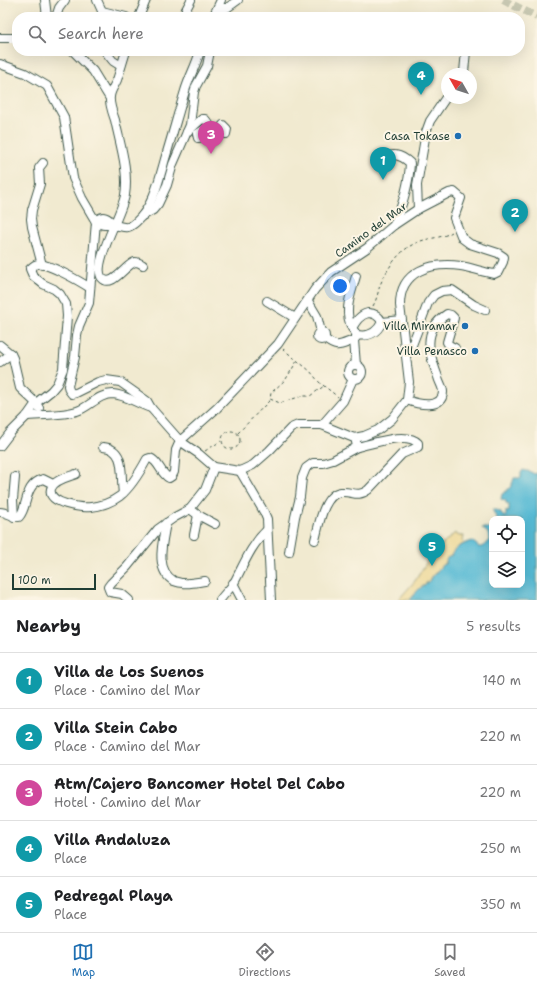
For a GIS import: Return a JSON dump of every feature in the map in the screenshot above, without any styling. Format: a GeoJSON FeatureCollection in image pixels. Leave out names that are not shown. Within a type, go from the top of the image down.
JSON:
{"type":"FeatureCollection","features":[{"type":"Feature","properties":{"kind":"street"},"geometry":{"type":"LineString","coordinates":[[45,0],[46,12]]}},
{"type":"Feature","properties":{"kind":"street"},"geometry":{"type":"LineString","coordinates":[[58,12],[65,0]]}},
{"type":"Feature","properties":{"kind":"street"},"geometry":{"type":"LineString","coordinates":[[96,0],[100,5],[102,12]]}},
{"type":"Feature","properties":{"kind":"street"},"geometry":{"type":"LineString","coordinates":[[141,12],[146,0]]}},
{"type":"Feature","properties":{"kind":"street"},"geometry":{"type":"LineString","coordinates":[[185,12],[191,0]]}},
{"type":"Feature","properties":{"kind":"street"},"geometry":{"type":"LineString","coordinates":[[216,12],[221,0]]}},
{"type":"Feature","properties":{"kind":"street"},"geometry":{"type":"LineString","coordinates":[[218,8],[227,8],[238,0]]}},
{"type":"Feature","properties":{"kind":"street"},"geometry":{"type":"LineString","coordinates":[[218,8],[219,12]]}},
{"type":"Feature","properties":{"kind":"street"},"geometry":{"type":"LineString","coordinates":[[0,38],[12,38]]}},
{"type":"Feature","properties":{"kind":"street"},"geometry":{"type":"LineString","coordinates":[[78,56],[93,71],[110,97],[126,177],[126,194],[124,204],[104,249],[99,271],[105,280],[110,280],[120,274],[131,264],[138,262],[143,264]]}},
{"type":"Feature","properties":{"kind":"street"},"geometry":{"type":"LineString","coordinates":[[109,56],[113,61],[121,66]]}},
{"type":"Feature","properties":{"kind":"street"},"geometry":{"type":"LineString","coordinates":[[110,97],[124,56]]}},
{"type":"Feature","properties":{"kind":"street"},"geometry":{"type":"LineString","coordinates":[[142,216],[157,186],[185,89],[198,56]]}},
{"type":"Feature","properties":{"kind":"street"},"geometry":{"type":"LineString","coordinates":[[0,64],[25,73],[47,86],[64,117],[73,178],[82,198],[96,222],[104,226],[114,225],[124,228],[129,227],[142,216],[153,210],[158,204],[167,185],[173,164],[187,132],[194,92],[207,66],[209,56]]}},
{"type":"Feature","properties":{"kind":"street"},"geometry":{"type":"LineString","coordinates":[[464,68],[466,56]]}},
{"type":"Feature","properties":{"kind":"street"},"geometry":{"type":"LineString","coordinates":[[418,209],[417,185],[426,132],[430,122],[442,104]]}},
{"type":"Feature","properties":{"kind":"street"},"geometry":{"type":"LineString","coordinates":[[187,132],[202,119],[205,119],[209,124],[208,127],[197,134],[198,138],[217,134],[223,125],[227,129],[226,134]]}},
{"type":"Feature","properties":{"kind":"street"},"geometry":{"type":"LineString","coordinates":[[383,161],[386,156],[395,154],[404,158],[410,163],[407,188],[394,225]]}},
{"type":"Feature","properties":{"kind":"street"},"geometry":{"type":"LineString","coordinates":[[42,265],[31,220],[32,210],[40,184],[39,168],[43,163]]}},
{"type":"Feature","properties":{"kind":"street","name":"Camino del Mar"},"geometry":{"type":"LineString","coordinates":[[180,441],[221,403],[278,344],[315,289],[331,272],[367,248],[394,225],[418,209],[449,193],[454,192],[461,198],[454,218],[457,228]]}},
{"type":"Feature","properties":{"kind":"street"},"geometry":{"type":"LineString","coordinates":[[96,222],[89,303],[78,330],[75,357],[68,386],[69,390],[72,394],[93,384],[106,380],[120,382],[147,401],[151,408],[180,441],[199,454],[214,467],[240,471],[253,465],[291,428],[298,425],[322,424],[354,438],[364,436],[378,430],[392,419],[407,400],[409,382],[400,295],[405,284],[412,276],[426,267],[443,265],[461,266],[494,274],[501,269],[504,257],[498,253],[470,244],[462,238],[457,228]]}},
{"type":"Feature","properties":{"kind":"street"},"geometry":{"type":"LineString","coordinates":[[0,446],[10,433],[27,416],[36,403],[51,391],[63,369],[67,316],[66,304],[60,294],[54,289],[32,276],[30,269],[33,265],[42,265],[60,272],[90,288]]}},
{"type":"Feature","properties":{"kind":"street"},"geometry":{"type":"LineString","coordinates":[[355,335],[347,314],[356,276]]}},
{"type":"Feature","properties":{"kind":"street"},"geometry":{"type":"LineString","coordinates":[[406,352],[412,345],[428,303],[434,295],[442,291],[452,290],[479,308],[485,310]]}},
{"type":"Feature","properties":{"kind":"street"},"geometry":{"type":"LineString","coordinates":[[308,300],[317,316],[323,336],[334,346],[339,346],[355,335],[365,336],[371,334],[377,330],[382,322]]}},
{"type":"Feature","properties":{"kind":"street"},"geometry":{"type":"LineString","coordinates":[[267,301],[295,318]]}},
{"type":"Feature","properties":{"kind":"street"},"geometry":{"type":"LineString","coordinates":[[322,424],[343,401],[353,380],[349,377],[348,372],[351,366],[356,365],[355,335],[358,319],[368,313],[376,314],[382,322]]}},
{"type":"Feature","properties":{"kind":"street"},"geometry":{"type":"LineString","coordinates":[[407,400],[415,403],[433,404],[440,401],[442,397],[443,391],[435,370],[428,342],[437,323],[448,314],[454,318],[447,344],[455,348]]}},
{"type":"Feature","properties":{"kind":"street"},"geometry":{"type":"LineString","coordinates":[[382,322],[402,320]]}},
{"type":"Feature","properties":{"kind":"street"},"geometry":{"type":"LineString","coordinates":[[0,345],[11,354],[13,358],[20,388],[36,403],[44,415]]}},
{"type":"Feature","properties":{"kind":"street"},"geometry":{"type":"LineString","coordinates":[[0,362],[11,354]]}},
{"type":"Feature","properties":{"kind":"street"},"geometry":{"type":"LineString","coordinates":[[27,416],[78,411],[97,398],[114,394],[151,408]]}},
{"type":"Feature","properties":{"kind":"street"},"geometry":{"type":"LineString","coordinates":[[289,552],[300,497],[302,478],[306,468],[313,464],[333,460],[357,447],[387,440],[405,437],[414,439],[418,443],[418,447],[402,454],[363,494],[341,492],[333,496],[326,503],[322,512],[316,540]]}},
{"type":"Feature","properties":{"kind":"street"},"geometry":{"type":"LineString","coordinates":[[354,438],[357,447]]}},
{"type":"Feature","properties":{"kind":"street"},"geometry":{"type":"LineString","coordinates":[[76,474],[53,484],[50,491],[55,499],[70,505],[85,508],[111,501],[123,493],[150,458],[153,459],[164,476],[169,478],[172,476],[174,472],[176,450],[180,441]]}},
{"type":"Feature","properties":{"kind":"street"},"geometry":{"type":"LineString","coordinates":[[103,447],[111,447],[116,451],[120,458],[123,493]]}},
{"type":"Feature","properties":{"kind":"street"},"geometry":{"type":"LineString","coordinates":[[129,600],[122,594],[110,592],[108,587],[127,567],[158,529],[190,509],[205,490],[214,467]]}},
{"type":"Feature","properties":{"kind":"street"},"geometry":{"type":"LineString","coordinates":[[240,471],[267,519],[271,600]]}},
{"type":"Feature","properties":{"kind":"street"},"geometry":{"type":"LineString","coordinates":[[15,477],[13,500],[18,515]]}},
{"type":"Feature","properties":{"kind":"street"},"geometry":{"type":"LineString","coordinates":[[18,515],[27,496],[39,481],[44,479],[53,484]]}},
{"type":"Feature","properties":{"kind":"street"},"geometry":{"type":"LineString","coordinates":[[190,509],[215,524]]}},
{"type":"Feature","properties":{"kind":"street"},"geometry":{"type":"LineString","coordinates":[[0,512],[18,515]]}},
{"type":"Feature","properties":{"kind":"street"},"geometry":{"type":"LineString","coordinates":[[194,535],[198,515]]}},
{"type":"Feature","properties":{"kind":"street"},"geometry":{"type":"LineString","coordinates":[[166,523],[162,553],[163,566],[166,574],[182,584],[205,581]]}},
{"type":"Feature","properties":{"kind":"street"},"geometry":{"type":"LineString","coordinates":[[220,600],[233,583],[253,546],[267,530]]}},
{"type":"Feature","properties":{"kind":"street"},"geometry":{"type":"LineString","coordinates":[[233,583],[242,600]]}},
{"type":"Feature","properties":{"kind":"path"},"geometry":{"type":"LineString","coordinates":[[368,313],[377,299],[380,286],[390,265],[400,254],[414,243],[429,238],[445,236],[457,228]]}},
{"type":"Feature","properties":{"kind":"path"},"geometry":{"type":"LineString","coordinates":[[278,344],[310,371],[324,386],[343,401]]}},
{"type":"Feature","properties":{"kind":"path"},"geometry":{"type":"LineString","coordinates":[[238,433],[270,399],[271,393],[286,379],[298,361]]}},
{"type":"Feature","properties":{"kind":"path"},"geometry":{"type":"LineString","coordinates":[[270,399],[280,403],[302,396],[310,396],[324,386]]}},
{"type":"Feature","properties":{"kind":"path"},"geometry":{"type":"LineString","coordinates":[[229,431],[238,433],[240,436],[240,442],[235,449],[228,450],[223,446],[222,440],[224,434],[229,431]]}},
{"type":"Feature","properties":{"kind":"path"},"geometry":{"type":"LineString","coordinates":[[199,454],[222,440]]}},
{"type":"Feature","properties":{"kind":"sand"},"geometry":{"type":"Polygon","coordinates":[[[455,533],[459,536],[464,536],[464,544],[458,547],[445,564],[418,590],[410,600],[398,600],[415,581],[431,555],[455,533]]]}},
{"type":"Feature","properties":{"kind":"water"},"geometry":{"type":"Polygon","coordinates":[[[523,470],[534,474],[537,473],[537,600],[410,600],[418,590],[429,581],[442,565],[445,564],[447,558],[451,556],[454,550],[472,541],[479,547],[483,547],[489,540],[489,588],[525,588],[525,516],[506,516],[506,511],[509,512],[509,504],[501,499],[502,494],[510,488],[514,478],[521,478],[521,473],[523,470]]]}},
{"type":"Feature","properties":{"kind":"water"},"geometry":{"type":"Polygon","coordinates":[[[492,509],[500,511],[503,516],[496,516],[492,509]]]}},
{"type":"Feature","properties":{"kind":"water"},"geometry":{"type":"Polygon","coordinates":[[[482,528],[489,528],[489,540],[488,533],[482,528]]]}},
{"type":"Feature","properties":{"kind":"tunnel"},"geometry":{"type":"LineString","coordinates":[[503,0],[537,17]]}},
{"type":"Feature","properties":{"kind":"place","name":"Villa Andaluza"},"geometry":{"type":"Point","coordinates":[421,95]}},
{"type":"Feature","properties":{"kind":"place","name":"Casa Tokase"},"geometry":{"type":"Point","coordinates":[458,136]}},
{"type":"Feature","properties":{"kind":"place","name":"Atm/Cajero Bancomer Hotel Del Cabo"},"geometry":{"type":"Point","coordinates":[211,154]}},
{"type":"Feature","properties":{"kind":"place","name":"Villa de Los Suenos"},"geometry":{"type":"Point","coordinates":[383,180]}},
{"type":"Feature","properties":{"kind":"place","name":"Villa Stein Cabo"},"geometry":{"type":"Point","coordinates":[515,232]}},
{"type":"Feature","properties":{"kind":"place","name":"Villa Miramar"},"geometry":{"type":"Point","coordinates":[465,326]}},
{"type":"Feature","properties":{"kind":"place","name":"Villa Penasco"},"geometry":{"type":"Point","coordinates":[475,351]}},
{"type":"Feature","properties":{"kind":"place","name":"Pedregal Playa"},"geometry":{"type":"Point","coordinates":[432,566]}}]}
